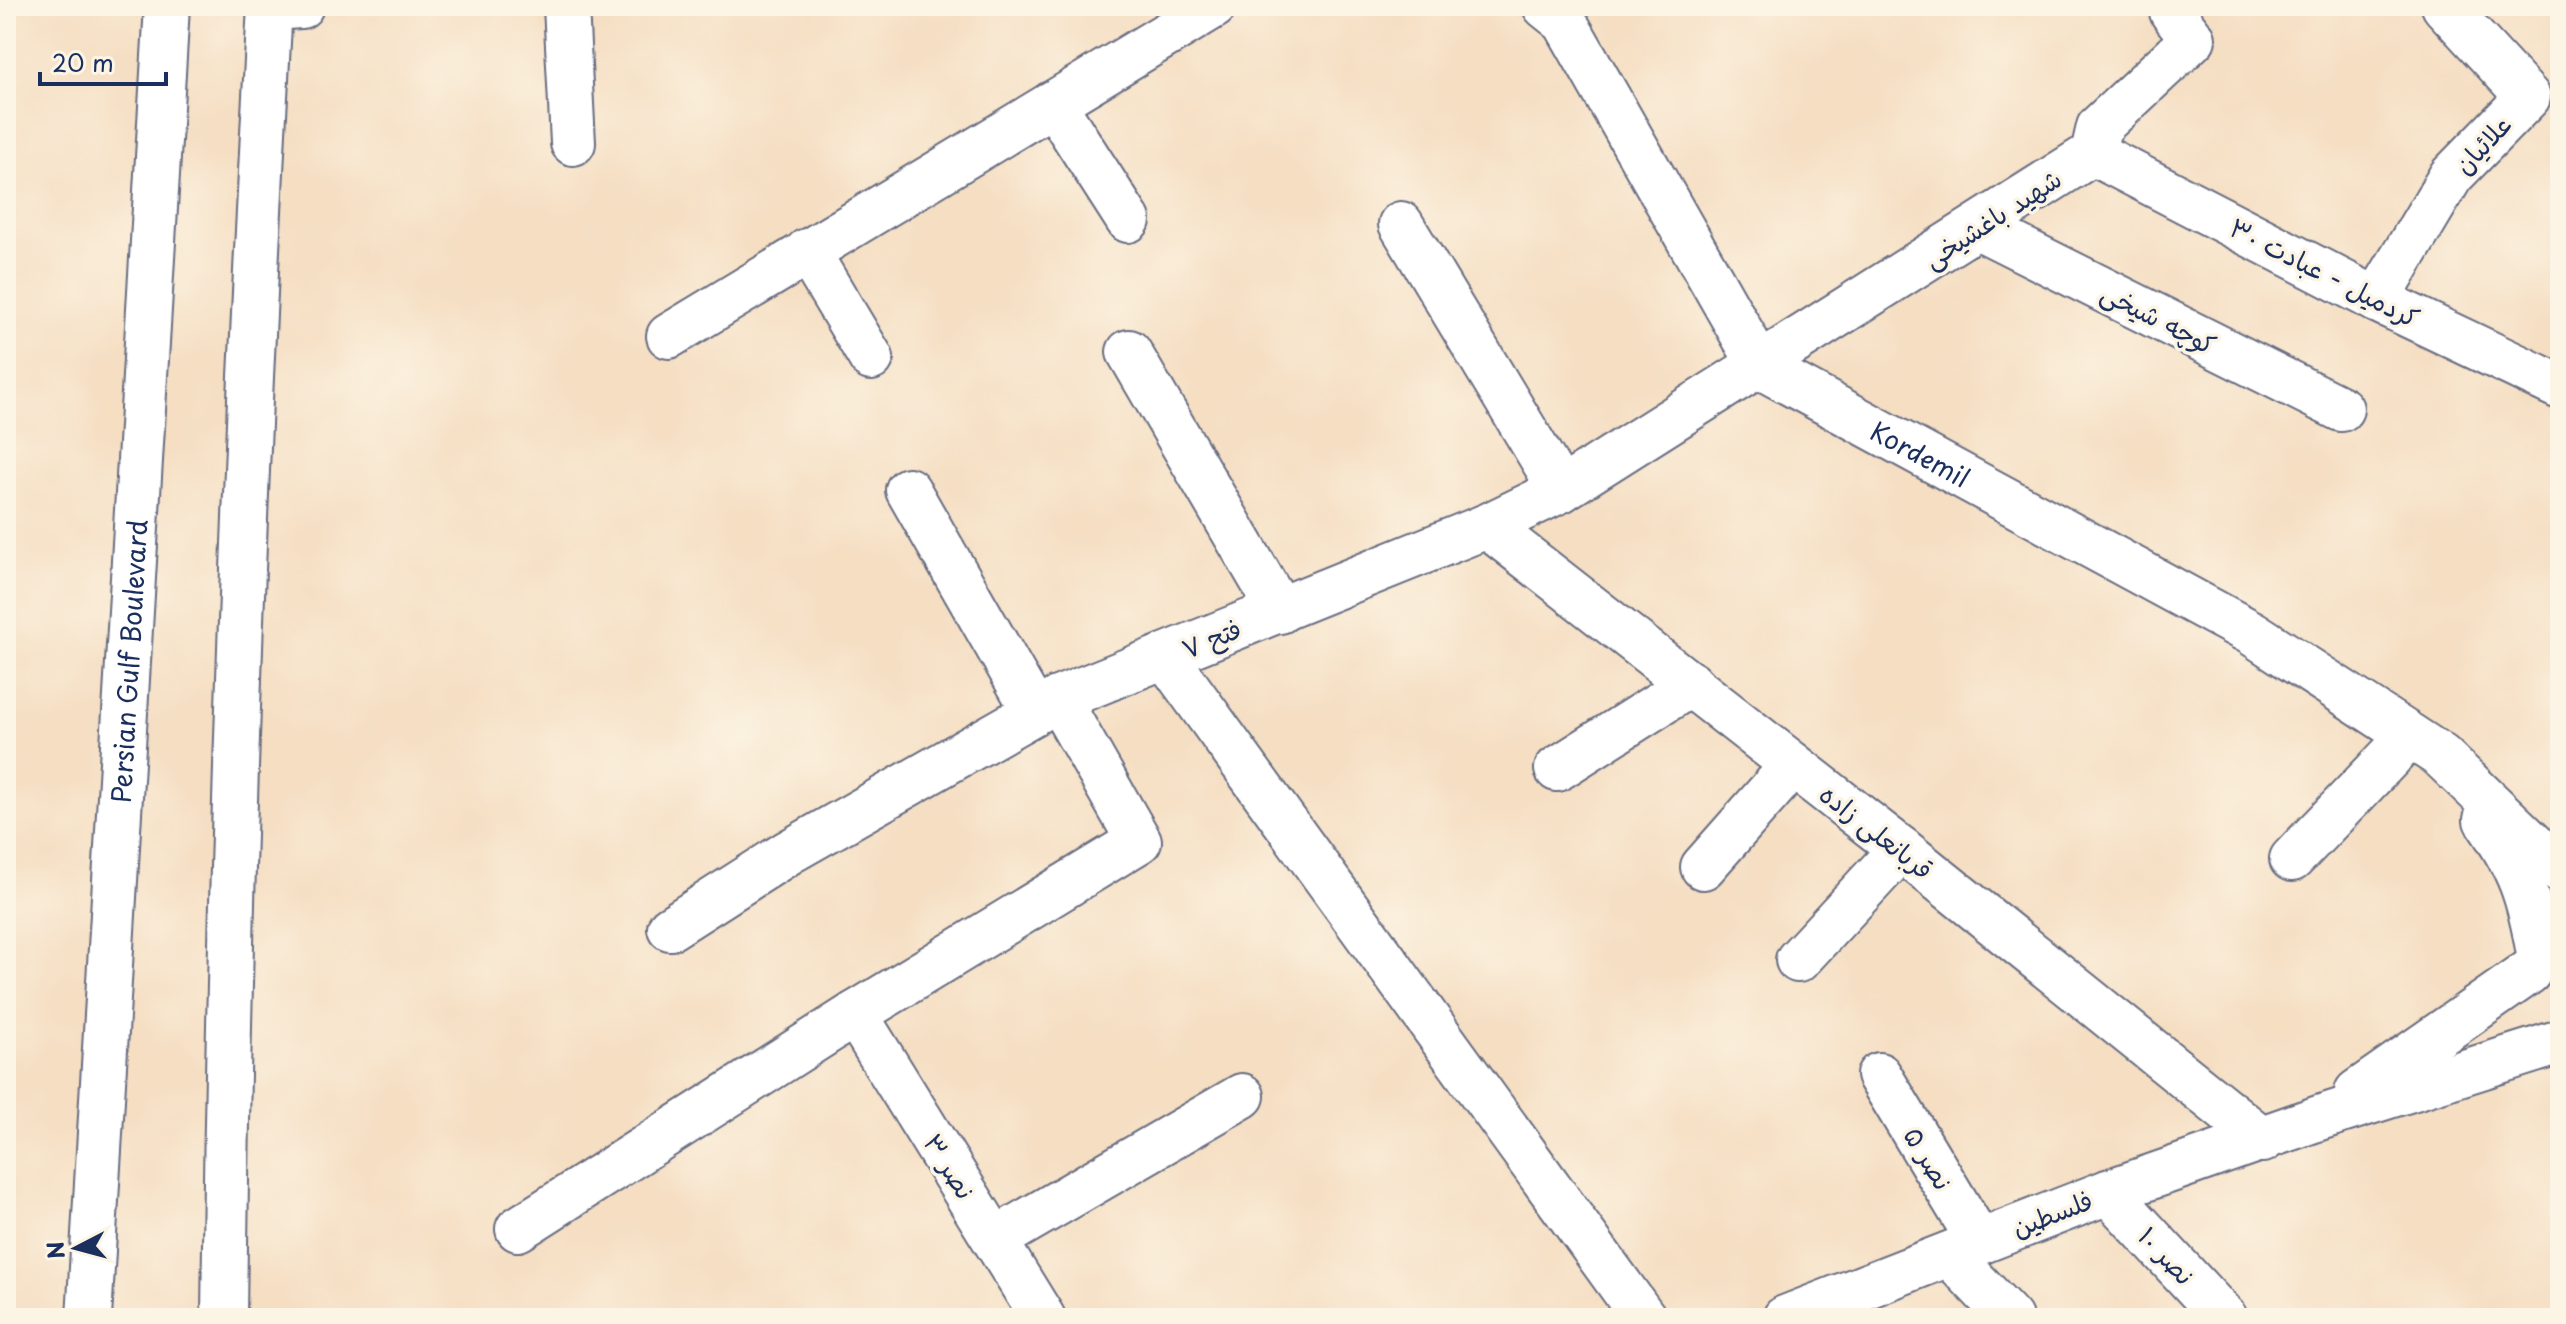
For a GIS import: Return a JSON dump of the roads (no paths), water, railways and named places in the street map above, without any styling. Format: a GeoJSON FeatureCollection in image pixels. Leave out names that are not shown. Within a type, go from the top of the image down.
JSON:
{"type":"FeatureCollection","features":[{"type":"Feature","properties":{"kind":"main road","name":"Persian Gulf Boulevard"},"geometry":{"type":"LineString","coordinates":[[89,1318],[167,6]]}},
{"type":"Feature","properties":{"kind":"main road"},"geometry":{"type":"LineString","coordinates":[[566,6],[573,143]]}},
{"type":"Feature","properties":{"kind":"main road"},"geometry":{"type":"LineString","coordinates":[[669,336],[1214,6]]}},
{"type":"Feature","properties":{"kind":"main road","name":"علائیان"},"geometry":{"type":"LineString","coordinates":[[2377,300],[2451,176],[2528,97],[2444,6]]}},
{"type":"Feature","properties":{"kind":"main road"},"geometry":{"type":"LineString","coordinates":[[224,1318],[227,1051],[238,725],[281,7]]}},
{"type":"Feature","properties":{"kind":"main road"},"geometry":{"type":"LineString","coordinates":[[1567,11],[1761,367]]}},
{"type":"Feature","properties":{"kind":"main road"},"geometry":{"type":"LineString","coordinates":[[2093,153],[2099,127],[2183,25]]}},
{"type":"Feature","properties":{"kind":"main road"},"geometry":{"type":"LineString","coordinates":[[1053,103],[1128,220]]}},
{"type":"Feature","properties":{"kind":"main road","name":"کردمیل - عبادت ۳۰"},"geometry":{"type":"LineString","coordinates":[[2093,153],[2377,300],[2560,387]]}},
{"type":"Feature","properties":{"kind":"main road","name":"شهید باغشیخی"},"geometry":{"type":"LineString","coordinates":[[1761,367],[2093,153]]}},
{"type":"Feature","properties":{"kind":"main road"},"geometry":{"type":"LineString","coordinates":[[1401,224],[1561,490]]}},
{"type":"Feature","properties":{"kind":"main road","name":"کوچه شیخی"},"geometry":{"type":"LineString","coordinates":[[1978,227],[2341,409]]}},
{"type":"Feature","properties":{"kind":"main road"},"geometry":{"type":"LineString","coordinates":[[807,251],[871,358]]}},
{"type":"Feature","properties":{"kind":"main road"},"geometry":{"type":"LineString","coordinates":[[1129,352],[1280,611]]}},
{"type":"Feature","properties":{"kind":"main road","name":"فتح ۷"},"geometry":{"type":"LineString","coordinates":[[670,928],[789,852],[1047,705],[1487,526],[1561,490],[1761,367]]}},
{"type":"Feature","properties":{"kind":"main road","name":"Kordemil"},"geometry":{"type":"LineString","coordinates":[[1761,367],[2252,633],[2426,746]]}},
{"type":"Feature","properties":{"kind":"main road"},"geometry":{"type":"LineString","coordinates":[[518,1229],[855,1014],[1139,841],[908,490]]}},
{"type":"Feature","properties":{"kind":"main road","name":"قربانعلی زاده"},"geometry":{"type":"LineString","coordinates":[[1487,526],[1901,849],[2263,1140]]}},
{"type":"Feature","properties":{"kind":"main road"},"geometry":{"type":"LineString","coordinates":[[1165,656],[1644,1318]]}},
{"type":"Feature","properties":{"kind":"main road"},"geometry":{"type":"LineString","coordinates":[[1557,769],[1691,684]]}},
{"type":"Feature","properties":{"kind":"main road"},"geometry":{"type":"LineString","coordinates":[[2292,859],[2426,746]]}},
{"type":"Feature","properties":{"kind":"main road"},"geometry":{"type":"LineString","coordinates":[[2426,746],[2560,870]]}},
{"type":"Feature","properties":{"kind":"main road"},"geometry":{"type":"LineString","coordinates":[[2426,746],[2506,848],[2530,899],[2543,953],[2526,992],[2529,1012],[2539,1029],[2557,1045]]}},
{"type":"Feature","properties":{"kind":"main road"},"geometry":{"type":"LineString","coordinates":[[1703,867],[1793,765]]}},
{"type":"Feature","properties":{"kind":"main road"},"geometry":{"type":"LineString","coordinates":[[1798,960],[1901,849]]}},
{"type":"Feature","properties":{"kind":"main road"},"geometry":{"type":"LineString","coordinates":[[2322,1117],[2543,953]]}},
{"type":"Feature","properties":{"kind":"main road","name":"نصر ۳"},"geometry":{"type":"LineString","coordinates":[[855,1014],[1043,1318]]}},
{"type":"Feature","properties":{"kind":"main road"},"geometry":{"type":"LineString","coordinates":[[2322,1117],[2557,1045]]}},
{"type":"Feature","properties":{"kind":"main road","name":"نصر ۵"},"geometry":{"type":"LineString","coordinates":[[1879,1075],[1964,1248],[2010,1318]]}},
{"type":"Feature","properties":{"kind":"main road"},"geometry":{"type":"LineString","coordinates":[[996,1239],[1242,1096]]}},
{"type":"Feature","properties":{"kind":"main road","name":"فلسطین"},"geometry":{"type":"LineString","coordinates":[[1785,1318],[2108,1192],[2322,1117]]}},
{"type":"Feature","properties":{"kind":"main road","name":"نصر ۱۰"},"geometry":{"type":"LineString","coordinates":[[2108,1192],[2225,1318]]}}]}
